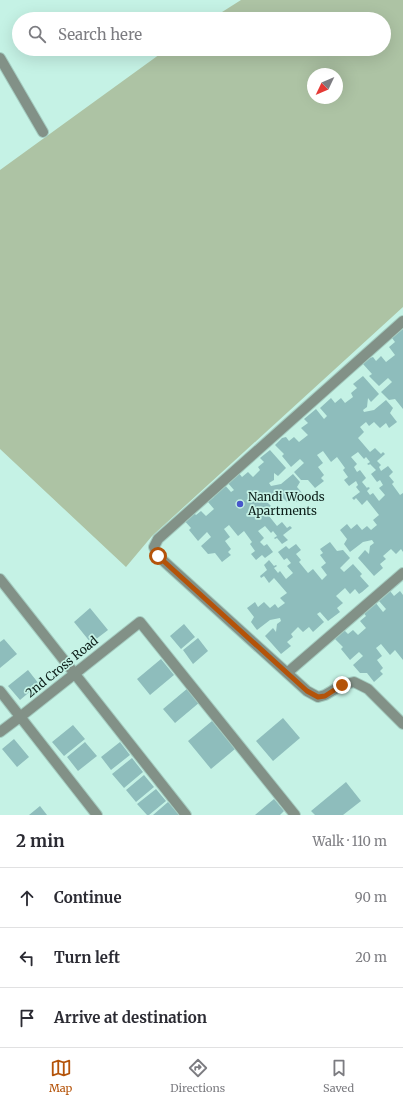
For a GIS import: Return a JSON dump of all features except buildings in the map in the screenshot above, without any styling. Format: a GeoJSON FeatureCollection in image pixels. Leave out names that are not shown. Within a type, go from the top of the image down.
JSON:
{"type":"FeatureCollection","features":[{"type":"Feature","properties":{"kind":"street"},"geometry":{"type":"LineString","coordinates":[[0,58],[43,132]]}},
{"type":"Feature","properties":{"kind":"street"},"geometry":{"type":"LineString","coordinates":[[403,321],[158,539],[154,547],[158,556],[307,691],[318,697],[325,696],[342,685],[354,682],[368,689],[403,724]]}},
{"type":"Feature","properties":{"kind":"street"},"geometry":{"type":"LineString","coordinates":[[287,673],[403,573]]}},
{"type":"Feature","properties":{"kind":"street"},"geometry":{"type":"LineString","coordinates":[[0,579],[186,815]]}},
{"type":"Feature","properties":{"kind":"street","name":"2nd Cross Road"},"geometry":{"type":"LineString","coordinates":[[0,732],[140,622],[295,815]]}},
{"type":"Feature","properties":{"kind":"street"},"geometry":{"type":"LineString","coordinates":[[0,691],[97,815]]}},
{"type":"Feature","properties":{"kind":"green space"},"geometry":{"type":"Polygon","coordinates":[[[241,0],[403,0],[403,307],[152,536],[126,567],[0,449],[0,170],[157,56],[391,56],[391,12],[222,12],[241,0]]]}},
{"type":"Feature","properties":{"kind":"place","name":"Nandi Woods Apartments"},"geometry":{"type":"Point","coordinates":[240,504]}},
{"type":"Feature","properties":{"kind":"route"},"geometry":{"type":"LineString","coordinates":[[158,556],[307,691],[318,697],[325,696],[342,685]]}}]}
